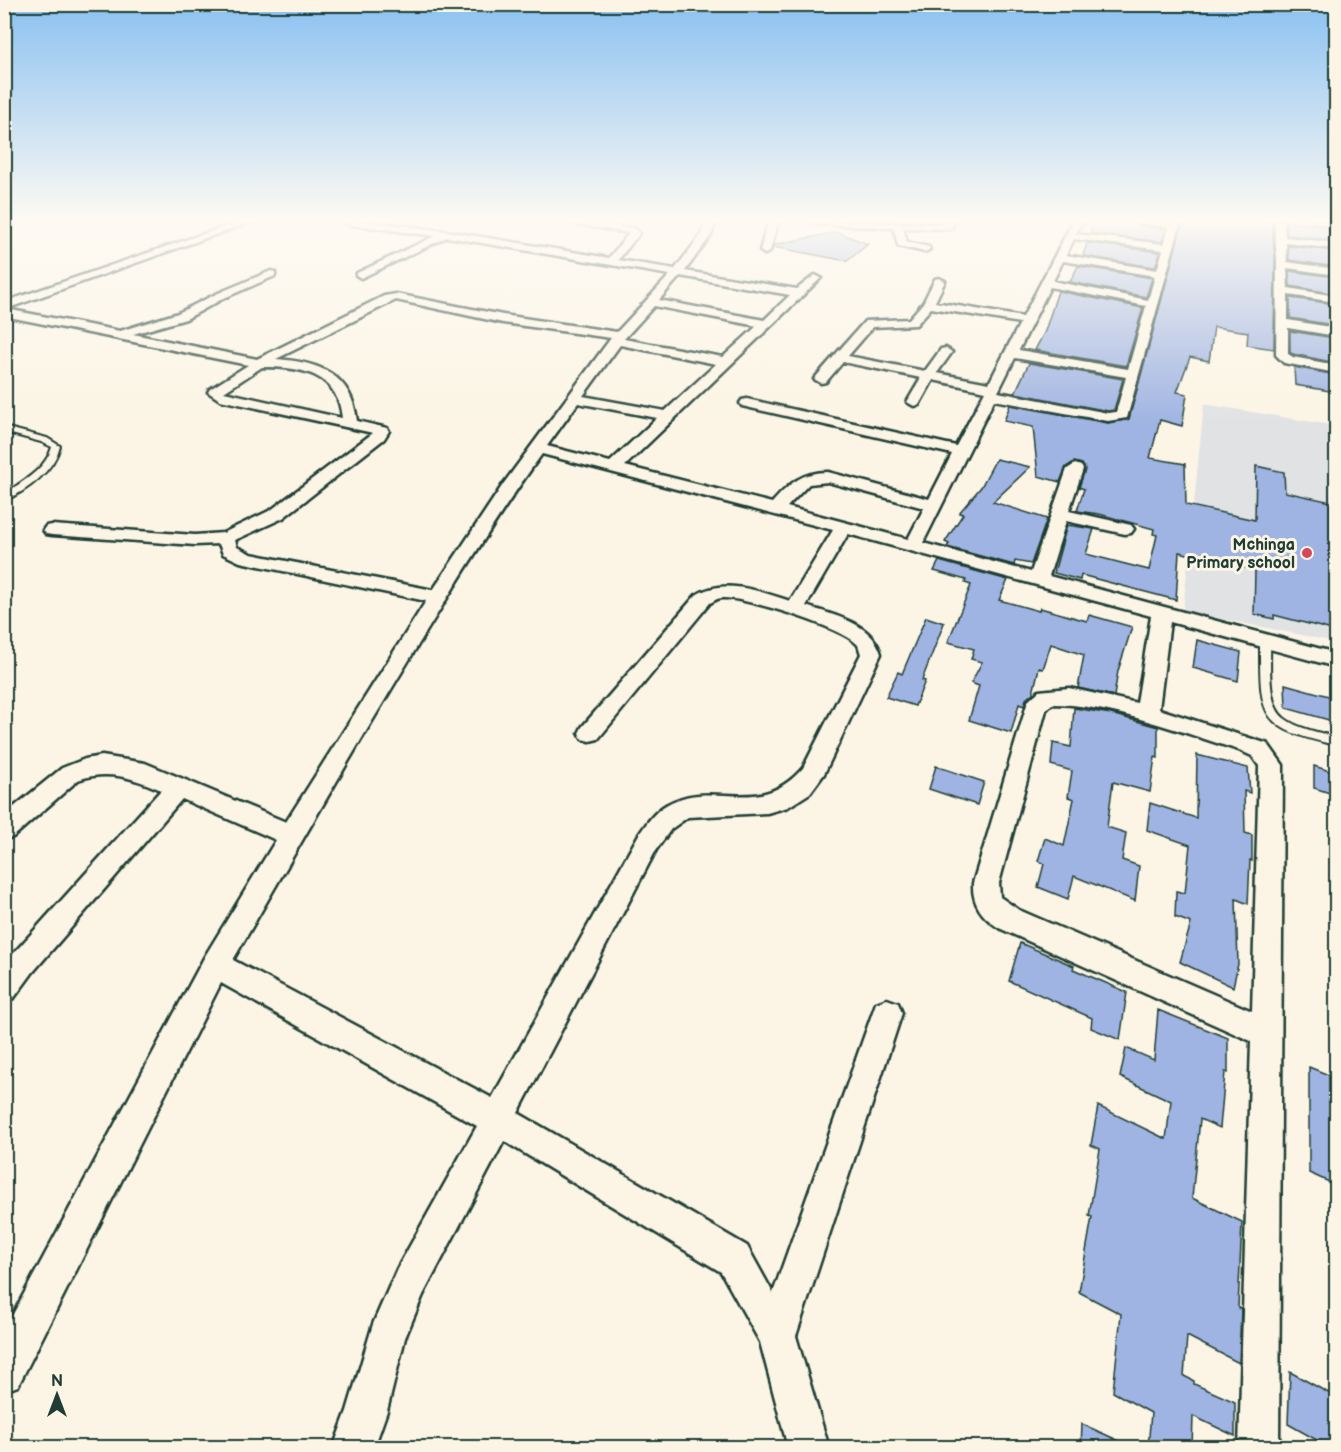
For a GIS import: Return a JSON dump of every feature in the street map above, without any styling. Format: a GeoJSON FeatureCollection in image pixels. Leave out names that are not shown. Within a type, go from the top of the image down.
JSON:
{"type":"FeatureCollection","features":[{"type":"Feature","properties":{"kind":"street"},"geometry":{"type":"LineString","coordinates":[[4,306],[54,289]]}},
{"type":"Feature","properties":{"kind":"street"},"geometry":{"type":"LineString","coordinates":[[112,333],[130,332],[172,320],[239,289]]}},
{"type":"Feature","properties":{"kind":"street"},"geometry":{"type":"LineString","coordinates":[[4,1372],[214,965],[291,835],[437,597],[538,448],[618,338],[664,289]]}},
{"type":"Feature","properties":{"kind":"street"},"geometry":{"type":"LineString","coordinates":[[773,289],[799,293]]}},
{"type":"Feature","properties":{"kind":"street"},"geometry":{"type":"LineString","coordinates":[[614,467],[804,289]]}},
{"type":"Feature","properties":{"kind":"street"},"geometry":{"type":"LineString","coordinates":[[821,379],[869,324],[912,322],[928,304],[935,289]]}},
{"type":"Feature","properties":{"kind":"street"},"geometry":{"type":"LineString","coordinates":[[913,546],[1043,289]]}},
{"type":"Feature","properties":{"kind":"street"},"geometry":{"type":"LineString","coordinates":[[1075,289],[1153,304]]}},
{"type":"Feature","properties":{"kind":"street"},"geometry":{"type":"LineString","coordinates":[[840,358],[929,375],[1114,418],[1122,415],[1158,289]]}},
{"type":"Feature","properties":{"kind":"street"},"geometry":{"type":"LineString","coordinates":[[1336,299],[1282,291],[1282,355],[1285,359],[1336,369]]}},
{"type":"Feature","properties":{"kind":"street"},"geometry":{"type":"LineString","coordinates":[[52,530],[195,540],[226,538],[277,514],[382,433],[380,428],[261,406],[215,392],[259,363],[380,302],[396,297],[503,319],[618,338],[726,362]]}},
{"type":"Feature","properties":{"kind":"street"},"geometry":{"type":"LineString","coordinates":[[652,302],[767,324]]}},
{"type":"Feature","properties":{"kind":"street"},"geometry":{"type":"LineString","coordinates":[[928,304],[1027,321]]}},
{"type":"Feature","properties":{"kind":"street"},"geometry":{"type":"LineString","coordinates":[[4,312],[259,363],[295,363],[325,375],[338,386],[346,400],[350,423]]}},
{"type":"Feature","properties":{"kind":"street"},"geometry":{"type":"LineString","coordinates":[[1282,323],[1336,332]]}},
{"type":"Feature","properties":{"kind":"street"},"geometry":{"type":"LineString","coordinates":[[914,402],[929,375],[946,352]]}},
{"type":"Feature","properties":{"kind":"street"},"geometry":{"type":"LineString","coordinates":[[1011,353],[1132,374]]}},
{"type":"Feature","properties":{"kind":"street"},"geometry":{"type":"LineString","coordinates":[[574,398],[669,416]]}},
{"type":"Feature","properties":{"kind":"street"},"geometry":{"type":"LineString","coordinates":[[747,403],[960,451]]}},
{"type":"Feature","properties":{"kind":"street"},"geometry":{"type":"LineString","coordinates":[[538,448],[776,509],[1336,660]]}},
{"type":"Feature","properties":{"kind":"street"},"geometry":{"type":"LineString","coordinates":[[1038,580],[1076,468]]}},
{"type":"Feature","properties":{"kind":"street"},"geometry":{"type":"LineString","coordinates":[[776,509],[801,481],[812,476],[828,477],[933,505]]}},
{"type":"Feature","properties":{"kind":"street"},"geometry":{"type":"LineString","coordinates":[[1060,514],[1125,529]]}},
{"type":"Feature","properties":{"kind":"street"},"geometry":{"type":"LineString","coordinates":[[795,609],[843,527]]}},
{"type":"Feature","properties":{"kind":"street"},"geometry":{"type":"LineString","coordinates":[[226,538],[229,550],[246,558],[437,597]]}},
{"type":"Feature","properties":{"kind":"street"},"geometry":{"type":"LineString","coordinates":[[352,1448],[367,1411],[386,1337],[410,1282],[659,825],[675,812],[692,806],[764,804],[785,799],[802,788],[812,774],[871,654],[867,642],[860,636],[795,609],[734,592],[716,592],[703,599],[590,733]]}},
{"type":"Feature","properties":{"kind":"street"},"geometry":{"type":"LineString","coordinates":[[1147,713],[1161,613]]}},
{"type":"Feature","properties":{"kind":"street"},"geometry":{"type":"LineString","coordinates":[[1259,1448],[1271,765],[1260,750],[1247,744],[1147,713],[1069,696],[1047,696],[1036,707],[986,883],[984,895],[988,904],[1009,919],[1265,1032]]}},
{"type":"Feature","properties":{"kind":"street"},"geometry":{"type":"LineString","coordinates":[[4,830],[57,784],[85,768],[102,765],[137,769],[291,835]]}},
{"type":"Feature","properties":{"kind":"street"},"geometry":{"type":"LineString","coordinates":[[4,988],[23,963],[179,786]]}},
{"type":"Feature","properties":{"kind":"street"},"geometry":{"type":"LineString","coordinates":[[214,965],[499,1120],[734,1259],[777,1336],[808,1448]]}},
{"type":"Feature","properties":{"kind":"street"},"geometry":{"type":"LineString","coordinates":[[777,1336],[887,1013]]}},
{"type":"Feature","properties":{"kind":"lane"},"geometry":{"type":"LineString","coordinates":[[4,429],[44,440],[56,446],[55,454],[45,468],[4,498]]}},
{"type":"Feature","properties":{"kind":"lane"},"geometry":{"type":"LineString","coordinates":[[1265,641],[1266,705],[1276,720],[1296,730],[1336,741]]}},
{"type":"Feature","properties":{"kind":"shaded area"},"geometry":{"type":"Polygon","coordinates":[[[1204,404],[1336,426],[1336,642],[1183,611],[1204,404]]]}},
{"type":"Feature","properties":{"kind":"building"},"geometry":{"type":"Polygon","coordinates":[[[1104,289],[1149,289],[1146,297],[1104,289]]]}},
{"type":"Feature","properties":{"kind":"building"},"geometry":{"type":"Polygon","coordinates":[[[1165,289],[1275,289],[1274,349],[1247,345],[1248,332],[1214,327],[1209,361],[1190,357],[1177,392],[1187,394],[1182,426],[1160,420],[1150,458],[1185,464],[1186,505],[1255,520],[1256,466],[1284,472],[1285,492],[1336,503],[1336,631],[1274,615],[1274,619],[1254,614],[1255,570],[1179,552],[1176,600],[1081,575],[1080,580],[1054,573],[1067,525],[1094,529],[1086,554],[1149,570],[1157,535],[1153,534],[1154,529],[1099,514],[1077,511],[1084,489],[1079,487],[1085,470],[1082,464],[1074,462],[1066,467],[1060,482],[1038,476],[1033,427],[1004,421],[1010,405],[1108,423],[1129,419],[1165,289]]]}},
{"type":"Feature","properties":{"kind":"building"},"geometry":{"type":"Polygon","coordinates":[[[1306,289],[1336,289],[1336,294],[1306,289]]]}},
{"type":"Feature","properties":{"kind":"building"},"geometry":{"type":"Polygon","coordinates":[[[1058,291],[1143,308],[1126,366],[1035,350],[1045,331],[1058,291]]]}},
{"type":"Feature","properties":{"kind":"building"},"geometry":{"type":"Polygon","coordinates":[[[1290,298],[1336,304],[1336,308],[1331,308],[1333,325],[1290,318],[1290,298]]]}},
{"type":"Feature","properties":{"kind":"building"},"geometry":{"type":"Polygon","coordinates":[[[1290,331],[1334,338],[1336,363],[1290,352],[1290,331]]]}},
{"type":"Feature","properties":{"kind":"building"},"geometry":{"type":"Polygon","coordinates":[[[1029,363],[1123,379],[1114,410],[1108,411],[1015,393],[1029,363]]]}},
{"type":"Feature","properties":{"kind":"building"},"geometry":{"type":"Polygon","coordinates":[[[1294,367],[1336,375],[1336,392],[1295,385],[1294,367]]]}},
{"type":"Feature","properties":{"kind":"building"},"geometry":{"type":"Polygon","coordinates":[[[996,459],[1030,467],[993,502],[1047,519],[1031,564],[1015,561],[1014,565],[947,547],[949,544],[945,542],[963,514],[959,513],[981,487],[996,459]]]}},
{"type":"Feature","properties":{"kind":"building"},"geometry":{"type":"Polygon","coordinates":[[[939,561],[1008,580],[999,600],[1087,621],[1089,615],[1132,627],[1118,671],[1114,696],[1078,688],[1084,655],[1051,644],[1043,669],[1039,668],[1033,693],[1026,699],[1024,706],[1019,704],[1011,733],[969,720],[979,686],[971,683],[982,662],[971,659],[974,649],[948,642],[971,585],[965,583],[966,580],[934,571],[939,561]]]}},
{"type":"Feature","properties":{"kind":"building"},"geometry":{"type":"Polygon","coordinates":[[[926,617],[944,623],[922,680],[925,681],[915,706],[886,697],[898,672],[902,674],[926,617]]]}},
{"type":"Feature","properties":{"kind":"building"},"geometry":{"type":"Polygon","coordinates":[[[1197,640],[1241,652],[1238,681],[1193,668],[1197,640]]]}},
{"type":"Feature","properties":{"kind":"building"},"geometry":{"type":"Polygon","coordinates":[[[1285,684],[1336,698],[1336,722],[1286,708],[1285,684]]]}},
{"type":"Feature","properties":{"kind":"building"},"geometry":{"type":"Polygon","coordinates":[[[1074,708],[1111,714],[1158,727],[1158,758],[1155,757],[1150,792],[1113,782],[1107,827],[1126,833],[1122,860],[1139,866],[1135,901],[1074,876],[1068,899],[1038,887],[1044,864],[1038,861],[1045,838],[1064,846],[1074,799],[1068,797],[1072,771],[1051,765],[1053,743],[1071,747],[1074,708]]]}},
{"type":"Feature","properties":{"kind":"building"},"geometry":{"type":"Polygon","coordinates":[[[1197,755],[1248,768],[1250,793],[1244,791],[1245,833],[1252,835],[1252,861],[1250,860],[1248,904],[1236,899],[1238,964],[1233,987],[1180,962],[1191,923],[1175,917],[1176,891],[1185,893],[1190,845],[1147,830],[1150,803],[1196,818],[1197,755]]]}},
{"type":"Feature","properties":{"kind":"building"},"geometry":{"type":"Polygon","coordinates":[[[936,766],[984,782],[977,805],[929,789],[936,766]]]}},
{"type":"Feature","properties":{"kind":"building"},"geometry":{"type":"Polygon","coordinates":[[[1314,766],[1336,773],[1336,795],[1314,788],[1314,766]]]}},
{"type":"Feature","properties":{"kind":"building"},"geometry":{"type":"Polygon","coordinates":[[[1020,943],[1127,992],[1120,1040],[1091,1028],[1092,1018],[1009,981],[1020,943]]]}},
{"type":"Feature","properties":{"kind":"building"},"geometry":{"type":"Polygon","coordinates":[[[1158,1010],[1228,1038],[1228,1073],[1225,1072],[1220,1128],[1200,1119],[1192,1198],[1242,1222],[1238,1308],[1241,1309],[1239,1363],[1187,1336],[1184,1376],[1194,1381],[1194,1384],[1235,1402],[1235,1436],[1193,1416],[1192,1448],[1148,1448],[1151,1413],[1113,1392],[1121,1314],[1079,1292],[1092,1217],[1089,1216],[1100,1149],[1091,1145],[1098,1106],[1166,1139],[1171,1101],[1120,1077],[1126,1048],[1154,1060],[1158,1010]]]}},
{"type":"Feature","properties":{"kind":"building"},"geometry":{"type":"Polygon","coordinates":[[[1309,1067],[1336,1078],[1336,1185],[1309,1173],[1309,1067]]]}},
{"type":"Feature","properties":{"kind":"building"},"geometry":{"type":"Polygon","coordinates":[[[1290,1372],[1336,1397],[1336,1448],[1331,1448],[1288,1424],[1290,1372]]]}},
{"type":"Feature","properties":{"kind":"building"},"geometry":{"type":"Polygon","coordinates":[[[1082,1424],[1135,1448],[1081,1448],[1082,1424]]]}},
{"type":"Feature","properties":{"kind":"place","name":"Mchinga Primary school"},"geometry":{"type":"Point","coordinates":[1307,553]}}]}
